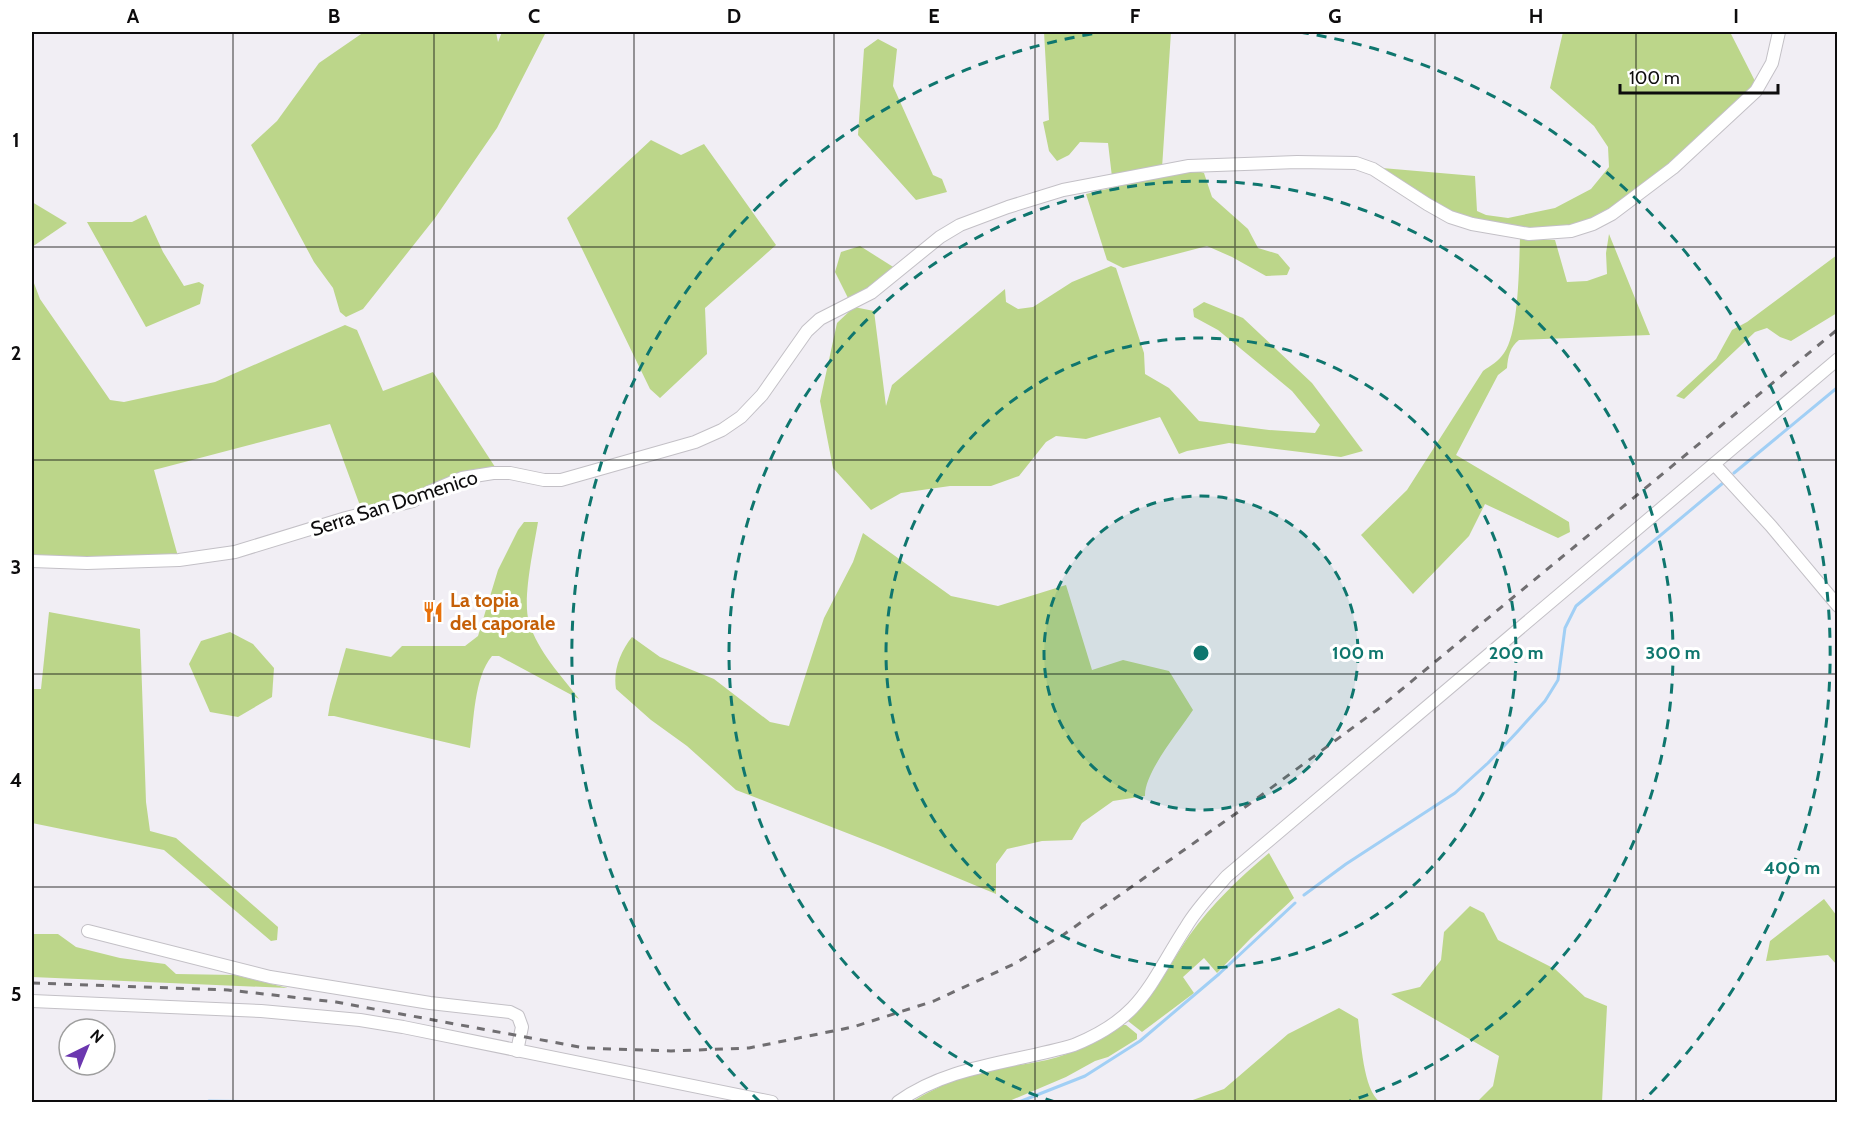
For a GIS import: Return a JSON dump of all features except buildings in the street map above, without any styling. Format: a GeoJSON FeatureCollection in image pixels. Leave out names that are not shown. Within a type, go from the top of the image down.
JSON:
{"type":"FeatureCollection","features":[{"type":"Feature","properties":{"kind":"street","name":"Serra San Domenico"},"geometry":{"type":"LineString","coordinates":[[32,561],[87,563],[179,560],[235,552],[346,518],[413,501],[462,478],[510,473],[544,480],[561,480],[695,442],[722,430],[741,417],[762,395],[807,331],[820,319],[871,293],[940,237],[960,225],[1008,207],[1074,188],[1189,166],[1286,162],[1356,163],[1373,169],[1450,217],[1472,224],[1529,234],[1571,231],[1593,224],[1612,214],[1673,168],[1756,91],[1772,63],[1779,32]]}},
{"type":"Feature","properties":{"kind":"street"},"geometry":{"type":"LineString","coordinates":[[898,1102],[944,1077],[1074,1045],[1093,1037],[1125,1017],[1147,991],[1186,925],[1227,876],[1838,359]]}},
{"type":"Feature","properties":{"kind":"street"},"geometry":{"type":"LineString","coordinates":[[1714,464],[1771,526],[1838,606]]}},
{"type":"Feature","properties":{"kind":"street"},"geometry":{"type":"LineString","coordinates":[[88,931],[270,977],[440,1004],[510,1012],[518,1016],[522,1027],[517,1051]]}},
{"type":"Feature","properties":{"kind":"street"},"geometry":{"type":"LineString","coordinates":[[32,1000],[261,1011],[360,1020],[772,1102]]}},
{"type":"Feature","properties":{"kind":"green space"},"geometry":{"type":"Polygon","coordinates":[[[364,32],[496,32],[498,42],[502,32],[546,32],[497,128],[435,218],[363,309],[346,317],[340,312],[333,288],[314,262],[251,145],[277,121],[319,63],[364,32]]]}},
{"type":"Feature","properties":{"kind":"green space"},"geometry":{"type":"Polygon","coordinates":[[[1044,32],[1171,32],[1162,168],[1112,177],[1108,143],[1080,142],[1069,155],[1057,161],[1049,151],[1043,122],[1049,120],[1044,32]]]}},
{"type":"Feature","properties":{"kind":"green space"},"geometry":{"type":"Polygon","coordinates":[[[1563,32],[1730,32],[1756,83],[1690,148],[1615,208],[1588,223],[1547,231],[1487,224],[1449,211],[1382,168],[1475,176],[1477,211],[1486,215],[1508,218],[1555,208],[1591,189],[1609,167],[1608,147],[1594,126],[1550,88],[1563,32]]]}},
{"type":"Feature","properties":{"kind":"green space"},"geometry":{"type":"Polygon","coordinates":[[[878,39],[897,49],[893,86],[933,175],[942,179],[947,192],[916,200],[858,135],[864,49],[878,39]]]}},
{"type":"Feature","properties":{"kind":"green space"},"geometry":{"type":"Polygon","coordinates":[[[651,140],[681,155],[704,144],[776,245],[705,308],[707,354],[660,398],[650,389],[567,218],[651,140]]]}},
{"type":"Feature","properties":{"kind":"green space"},"geometry":{"type":"Polygon","coordinates":[[[1191,169],[1204,173],[1212,197],[1248,229],[1258,248],[1278,254],[1290,268],[1287,275],[1266,276],[1207,246],[1123,268],[1107,260],[1086,194],[1191,169]]]}},
{"type":"Feature","properties":{"kind":"green space"},"geometry":{"type":"Polygon","coordinates":[[[32,202],[67,223],[32,247],[32,202]]]}},
{"type":"Feature","properties":{"kind":"green space"},"geometry":{"type":"Polygon","coordinates":[[[146,215],[163,252],[184,286],[199,282],[204,285],[200,304],[146,327],[87,222],[132,222],[146,215]]]}},
{"type":"Feature","properties":{"kind":"green space"},"geometry":{"type":"Polygon","coordinates":[[[1609,234],[1650,335],[1519,340],[1510,352],[1507,368],[1498,375],[1456,455],[1569,522],[1570,532],[1558,538],[1485,504],[1469,536],[1413,594],[1361,535],[1407,490],[1483,371],[1504,353],[1513,330],[1520,238],[1555,240],[1567,282],[1587,281],[1607,274],[1606,253],[1609,234]]]}},
{"type":"Feature","properties":{"kind":"green space"},"geometry":{"type":"Polygon","coordinates":[[[860,246],[898,270],[849,300],[835,272],[841,252],[860,246]]]}},
{"type":"Feature","properties":{"kind":"green space"},"geometry":{"type":"Polygon","coordinates":[[[1837,255],[1837,313],[1791,341],[1767,328],[1755,332],[1684,399],[1676,396],[1716,359],[1732,330],[1747,322],[1837,255]]]}},
{"type":"Feature","properties":{"kind":"green space"},"geometry":{"type":"Polygon","coordinates":[[[1111,266],[1116,268],[1144,353],[1145,374],[1169,388],[1199,421],[1315,433],[1320,425],[1292,391],[1218,330],[1194,317],[1193,309],[1204,302],[1243,318],[1312,383],[1363,451],[1341,457],[1229,443],[1179,454],[1160,417],[1086,439],[1056,436],[1046,442],[1019,476],[991,486],[950,486],[901,493],[871,510],[833,468],[820,401],[837,323],[854,307],[874,311],[886,406],[892,385],[1005,289],[1006,302],[1018,309],[1033,307],[1072,282],[1111,266]]]}},
{"type":"Feature","properties":{"kind":"green space"},"geometry":{"type":"Polygon","coordinates":[[[32,278],[40,299],[110,400],[124,402],[215,382],[345,325],[357,330],[383,391],[433,372],[497,470],[362,511],[330,424],[154,470],[179,560],[32,561],[32,278]]]}},
{"type":"Feature","properties":{"kind":"green space"},"geometry":{"type":"Polygon","coordinates":[[[524,522],[538,522],[528,587],[529,622],[544,653],[579,699],[499,656],[492,656],[478,687],[470,748],[328,716],[346,648],[391,657],[402,646],[465,646],[478,636],[498,570],[524,522]]]}},
{"type":"Feature","properties":{"kind":"green space"},"geometry":{"type":"Polygon","coordinates":[[[863,533],[951,596],[998,606],[1066,585],[1092,670],[1123,660],[1169,671],[1193,710],[1156,764],[1146,787],[1145,796],[1113,801],[1082,823],[1072,840],[1042,841],[1007,849],[996,864],[996,894],[736,790],[687,746],[651,720],[616,689],[618,662],[632,637],[660,657],[714,679],[770,722],[789,726],[824,618],[853,562],[863,533]]]}},
{"type":"Feature","properties":{"kind":"green space"},"geometry":{"type":"Polygon","coordinates":[[[49,612],[140,629],[146,802],[150,831],[176,838],[278,927],[277,940],[271,941],[164,850],[32,823],[32,689],[41,689],[49,612]]]}},
{"type":"Feature","properties":{"kind":"green space"},"geometry":{"type":"Polygon","coordinates":[[[230,632],[253,644],[274,668],[272,697],[238,717],[210,712],[189,664],[201,641],[230,632]]]}},
{"type":"Feature","properties":{"kind":"green space"},"geometry":{"type":"Polygon","coordinates":[[[1269,853],[1294,898],[1217,973],[1204,958],[1183,977],[1194,993],[1142,1032],[1128,1021],[1154,991],[1189,936],[1207,913],[1269,853]]]}},
{"type":"Feature","properties":{"kind":"green space"},"geometry":{"type":"Polygon","coordinates":[[[1824,899],[1837,916],[1837,965],[1828,955],[1766,961],[1770,941],[1824,899]]]}},
{"type":"Feature","properties":{"kind":"green space"},"geometry":{"type":"Polygon","coordinates":[[[1470,906],[1484,913],[1498,940],[1555,969],[1585,997],[1607,1006],[1602,1102],[1477,1102],[1493,1086],[1499,1056],[1391,994],[1420,987],[1441,960],[1444,932],[1470,906]]]}},
{"type":"Feature","properties":{"kind":"green space"},"geometry":{"type":"Polygon","coordinates":[[[32,934],[58,934],[76,947],[120,958],[165,964],[176,974],[235,975],[288,988],[32,977],[32,934]]]}},
{"type":"Feature","properties":{"kind":"green space"},"geometry":{"type":"Polygon","coordinates":[[[1339,1008],[1358,1019],[1366,1076],[1374,1096],[1380,1102],[1187,1102],[1224,1089],[1288,1034],[1339,1008]]]}},
{"type":"Feature","properties":{"kind":"green space"},"geometry":{"type":"Polygon","coordinates":[[[1123,1025],[1137,1034],[1137,1039],[1108,1057],[1007,1102],[911,1102],[954,1080],[993,1069],[1047,1060],[1067,1054],[1123,1025]]]}},
{"type":"Feature","properties":{"kind":"waterway"},"geometry":{"type":"LineString","coordinates":[[1734,473],[1838,387]]}},
{"type":"Feature","properties":{"kind":"waterway"},"geometry":{"type":"LineString","coordinates":[[1304,895],[1346,864],[1455,793],[1488,763],[1545,701],[1558,680],[1565,628],[1576,606],[1723,483]]}},
{"type":"Feature","properties":{"kind":"waterway"},"geometry":{"type":"LineString","coordinates":[[1019,1102],[1085,1076],[1140,1041],[1219,974],[1295,903]]}},
{"type":"Feature","properties":{"kind":"waterway"},"geometry":{"type":"LineString","coordinates":[[209,1101],[281,1102]]}},
{"type":"Feature","properties":{"kind":"railway"},"geometry":{"type":"LineString","coordinates":[[32,983],[228,990],[336,1002],[585,1048],[671,1051],[749,1048],[853,1027],[934,1001],[1014,964],[1063,935],[1248,805],[1378,709],[1838,329]]}},
{"type":"Feature","properties":{"kind":"place","name":"La topia del caporale"},"geometry":{"type":"Point","coordinates":[433,612]}}]}
